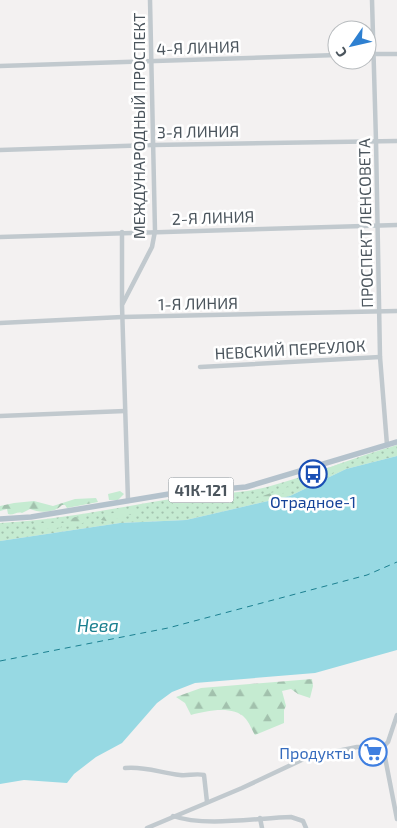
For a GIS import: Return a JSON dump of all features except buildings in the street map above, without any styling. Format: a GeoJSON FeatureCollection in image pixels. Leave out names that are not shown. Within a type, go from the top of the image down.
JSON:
{"type":"FeatureCollection","features":[{"type":"Feature","properties":{"kind":"main road","name":"41К-121"},"geometry":{"type":"LineString","coordinates":[[0,518],[31,517],[193,491],[246,487],[397,442]]}},
{"type":"Feature","properties":{"kind":"street","name":"МЕЖДУНАРОДНЫЙ ПРОСПЕКТ"},"geometry":{"type":"LineString","coordinates":[[122,305],[152,248],[155,231],[150,0]]}},
{"type":"Feature","properties":{"kind":"street","name":"ПРОСПЕКТ ЛЕНСОВЕТА"},"geometry":{"type":"LineString","coordinates":[[372,0],[372,20]]}},
{"type":"Feature","properties":{"kind":"street"},"geometry":{"type":"LineString","coordinates":[[377,54],[397,54]]}},
{"type":"Feature","properties":{"kind":"street","name":"4-Я ЛИНИЯ"},"geometry":{"type":"LineString","coordinates":[[0,66],[327,55]]}},
{"type":"Feature","properties":{"kind":"street","name":"ПРОСПЕКТ ЛЕНСОВЕТА"},"geometry":{"type":"LineString","coordinates":[[374,70],[380,357],[387,445]]}},
{"type":"Feature","properties":{"kind":"street","name":"3-Я ЛИНИЯ"},"geometry":{"type":"LineString","coordinates":[[0,150],[153,145],[397,141]]}},
{"type":"Feature","properties":{"kind":"street","name":"2-Я ЛИНИЯ"},"geometry":{"type":"LineString","coordinates":[[0,237],[397,225]]}},
{"type":"Feature","properties":{"kind":"street","name":"МЕЖДУНАРОДНЫЙ ПРОСПЕКТ"},"geometry":{"type":"LineString","coordinates":[[122,232],[122,317],[128,501]]}},
{"type":"Feature","properties":{"kind":"street","name":"1-Я ЛИНИЯ"},"geometry":{"type":"LineString","coordinates":[[0,323],[122,317],[397,311]]}},
{"type":"Feature","properties":{"kind":"street","name":"НЕВСКИЙ ПЕРЕУЛОК"},"geometry":{"type":"LineString","coordinates":[[200,366],[380,357]]}},
{"type":"Feature","properties":{"kind":"street"},"geometry":{"type":"LineString","coordinates":[[0,416],[125,410]]}},
{"type":"Feature","properties":{"kind":"street"},"geometry":{"type":"LineString","coordinates":[[146,828],[242,788],[308,757],[357,747],[383,747],[388,742],[397,715]]}},
{"type":"Feature","properties":{"kind":"street"},"geometry":{"type":"LineString","coordinates":[[383,747],[397,819]]}},
{"type":"Feature","properties":{"kind":"street"},"geometry":{"type":"LineString","coordinates":[[124,768],[152,769],[182,776],[204,775],[207,802]]}},
{"type":"Feature","properties":{"kind":"street"},"geometry":{"type":"LineString","coordinates":[[173,816],[192,821],[212,822],[260,818],[299,818],[303,820],[306,828]]}},
{"type":"Feature","properties":{"kind":"street"},"geometry":{"type":"LineString","coordinates":[[260,818],[262,828]]}},
{"type":"Feature","properties":{"kind":"green space"},"geometry":{"type":"Polygon","coordinates":[[[397,445],[397,456],[346,469],[290,496],[186,520],[120,523],[0,541],[0,523],[46,519],[184,497],[257,489],[397,445]]]}},
{"type":"Feature","properties":{"kind":"green space"},"geometry":{"type":"Polygon","coordinates":[[[342,463],[346,465],[335,472],[316,479],[314,477],[320,471],[342,463]]]}},
{"type":"Feature","properties":{"kind":"green space"},"geometry":{"type":"Polygon","coordinates":[[[288,487],[291,488],[279,496],[253,503],[251,500],[288,487]]]}},
{"type":"Feature","properties":{"kind":"green space"},"geometry":{"type":"Polygon","coordinates":[[[120,491],[124,494],[118,500],[109,500],[108,494],[120,491]]]}},
{"type":"Feature","properties":{"kind":"green space"},"geometry":{"type":"Polygon","coordinates":[[[196,495],[203,498],[189,500],[184,506],[179,508],[172,503],[174,500],[196,495]]]}},
{"type":"Feature","properties":{"kind":"green space"},"geometry":{"type":"Polygon","coordinates":[[[96,498],[98,502],[67,508],[65,505],[62,505],[55,510],[38,511],[30,509],[22,513],[10,514],[8,514],[7,509],[0,511],[0,506],[14,503],[34,501],[53,506],[75,499],[96,498]]]}},
{"type":"Feature","properties":{"kind":"green space"},"geometry":{"type":"Polygon","coordinates":[[[135,509],[137,512],[134,515],[125,515],[123,520],[113,518],[106,521],[101,520],[105,515],[135,509]]]}},
{"type":"Feature","properties":{"kind":"green space"},"geometry":{"type":"Polygon","coordinates":[[[75,517],[84,518],[85,522],[58,528],[31,529],[32,525],[36,523],[63,523],[75,517]]]}},
{"type":"Feature","properties":{"kind":"green space"},"geometry":{"type":"Polygon","coordinates":[[[312,679],[313,686],[310,698],[298,694],[291,689],[282,691],[286,706],[284,710],[284,723],[255,735],[246,720],[234,711],[219,710],[191,715],[185,703],[176,697],[201,688],[312,679]]]}},
{"type":"Feature","properties":{"kind":"water","name":"Нева"},"geometry":{"type":"Polygon","coordinates":[[[397,456],[397,650],[315,673],[195,683],[172,692],[157,703],[122,743],[96,757],[74,774],[67,783],[24,780],[0,784],[0,541],[120,523],[186,520],[290,496],[346,469],[397,456]]]}},
{"type":"Feature","properties":{"kind":"ferry route"},"geometry":{"type":"LineString","coordinates":[[0,661],[168,628],[367,575],[397,562]]}},
{"type":"Feature","properties":{"kind":"place","name":"Отрадное-1"},"geometry":{"type":"Point","coordinates":[313,474]}},
{"type":"Feature","properties":{"kind":"place","name":"Продукты"},"geometry":{"type":"Point","coordinates":[373,752]}}]}
